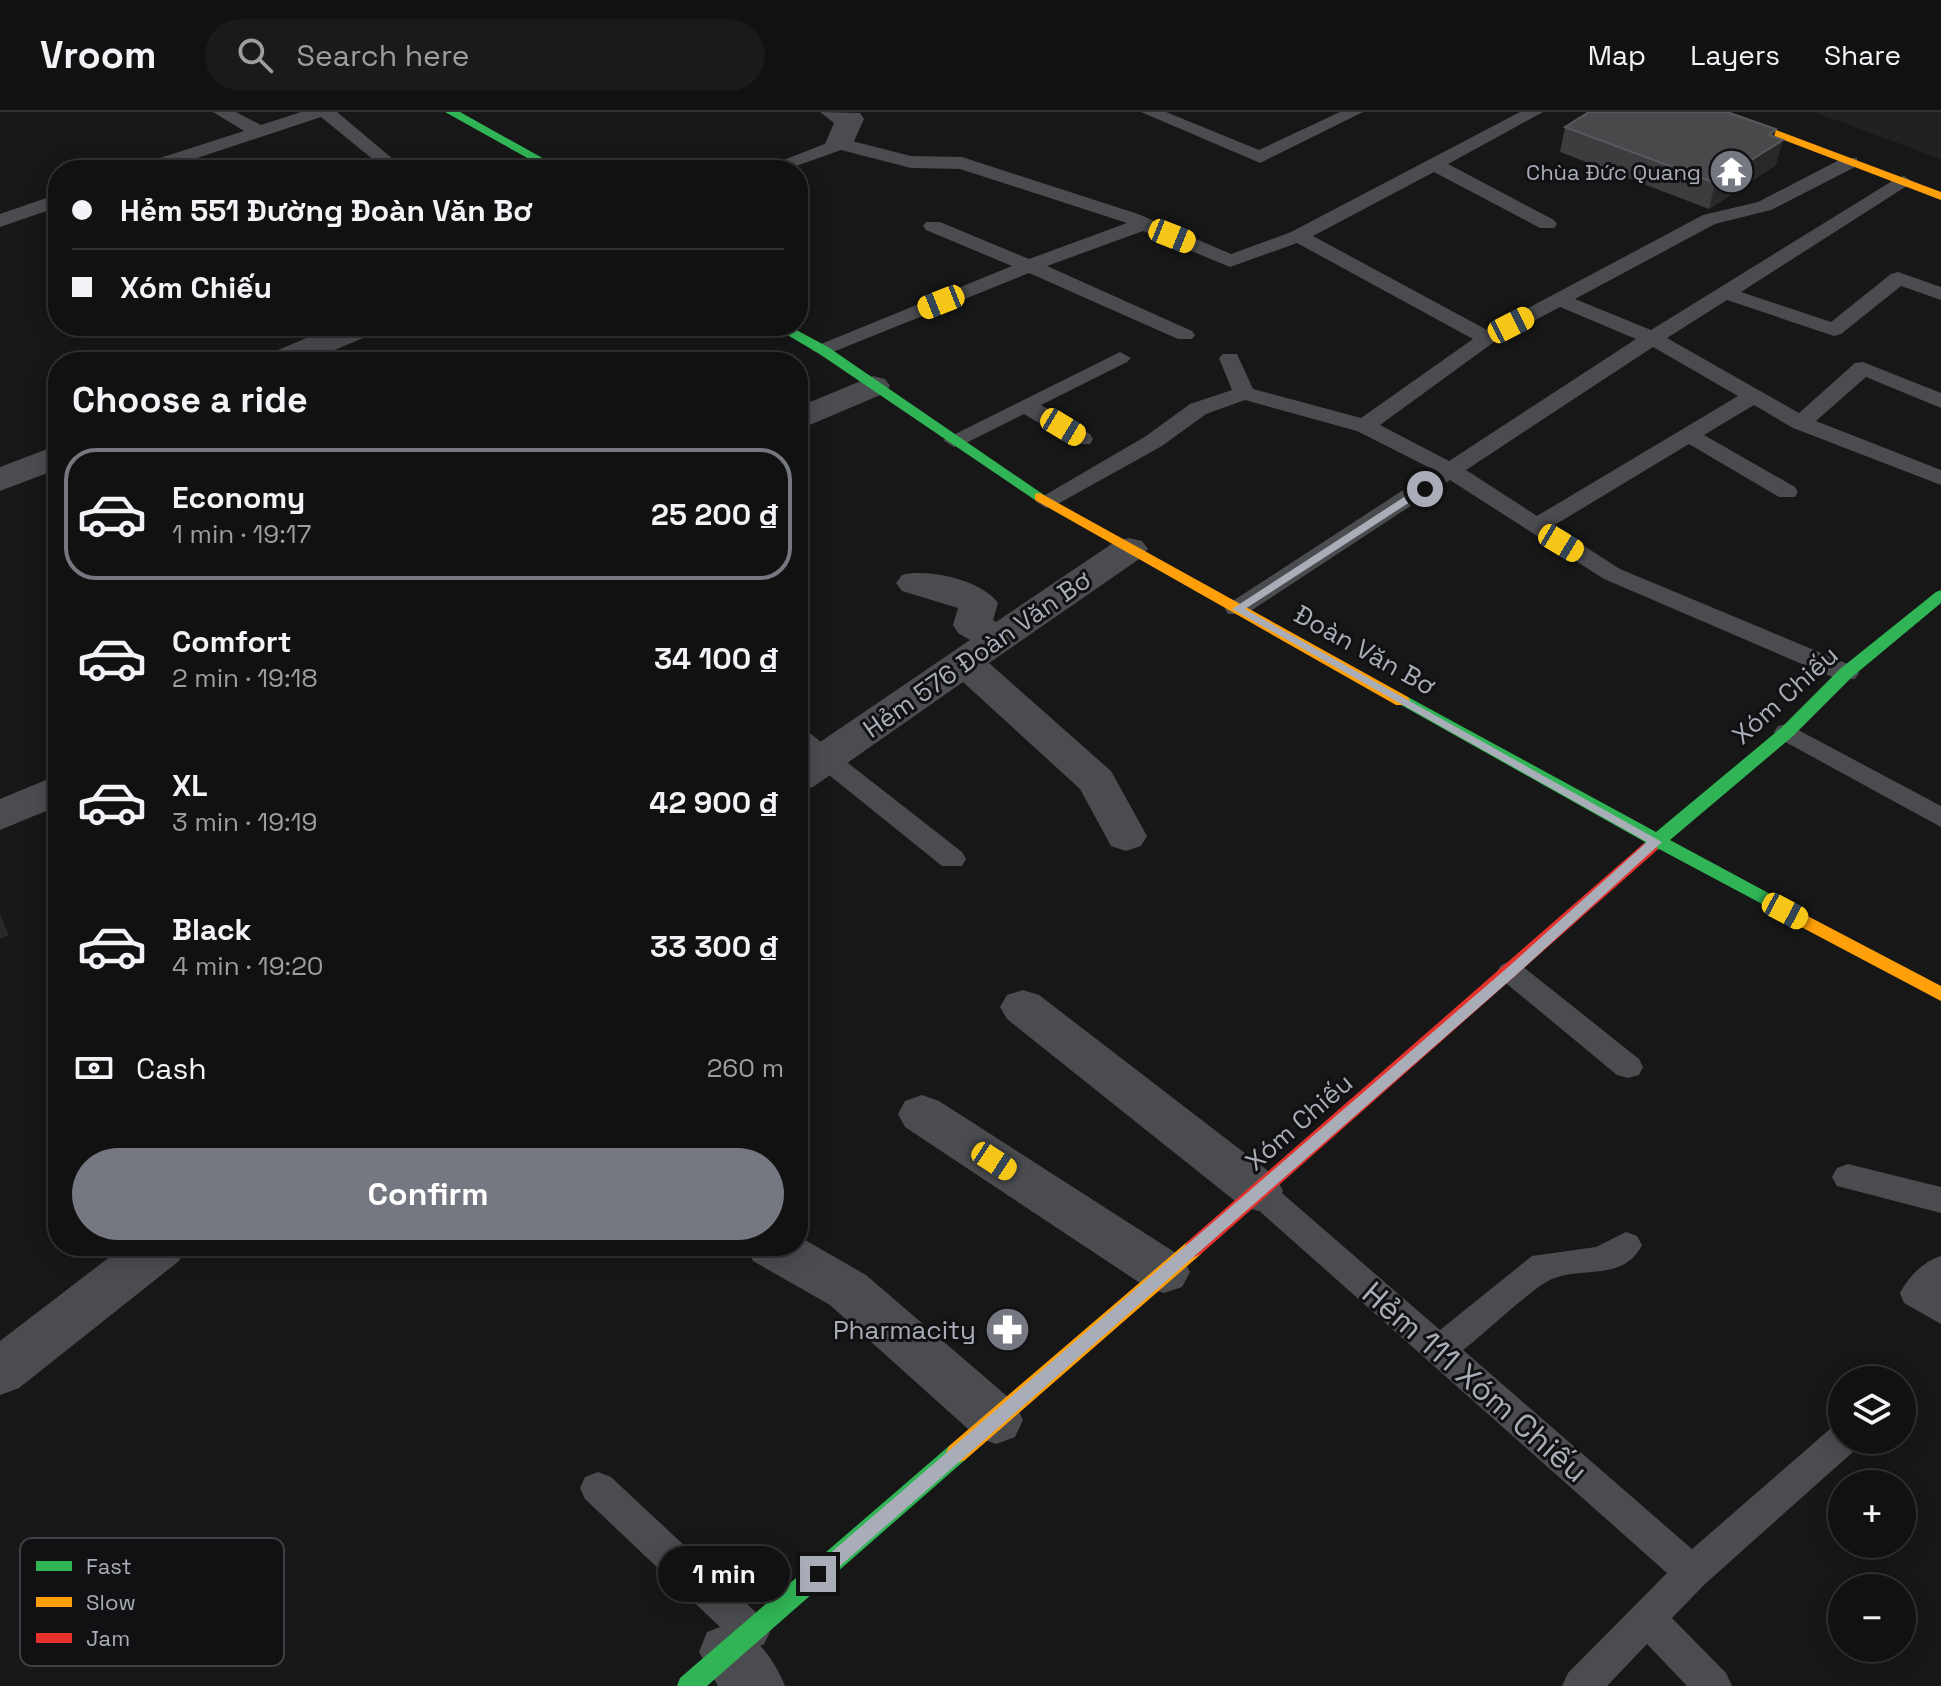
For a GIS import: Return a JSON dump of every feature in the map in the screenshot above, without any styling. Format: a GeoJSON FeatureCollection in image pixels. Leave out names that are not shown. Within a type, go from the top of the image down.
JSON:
{"type":"FeatureCollection","features":[{"type":"Feature","properties":{"kind":"street"},"geometry":{"type":"LineString","coordinates":[[834,112],[850,119],[840,144]]}},
{"type":"Feature","properties":{"kind":"street"},"geometry":{"type":"LineString","coordinates":[[1717,112],[1941,196]]}},
{"type":"Feature","properties":{"kind":"street"},"geometry":{"type":"LineString","coordinates":[[462,114],[541,160]]}},
{"type":"Feature","properties":{"kind":"street"},"geometry":{"type":"LineString","coordinates":[[309,352],[342,336]]}},
{"type":"Feature","properties":{"kind":"street","name":"Đoàn Văn Bơ"},"geometry":{"type":"LineString","coordinates":[[797,336],[823,350],[1046,501],[1129,549],[1656,842],[1941,994]]}},
{"type":"Feature","properties":{"kind":"street"},"geometry":{"type":"LineString","coordinates":[[808,415],[873,386]]}},
{"type":"Feature","properties":{"kind":"street"},"geometry":{"type":"LineString","coordinates":[[0,480],[48,460]]}},
{"type":"Feature","properties":{"kind":"street","name":"Hẻm 576 Đoàn Văn Bơ"},"geometry":{"type":"LineString","coordinates":[[808,757],[965,663],[1129,549]]}},
{"type":"Feature","properties":{"kind":"street"},"geometry":{"type":"LineString","coordinates":[[915,583],[959,593],[979,603],[972,625],[1000,640]]}},
{"type":"Feature","properties":{"kind":"street","name":"Xóm Chiếu"},"geometry":{"type":"LineString","coordinates":[[731,1664],[996,1420],[1656,842],[1787,732],[1846,673],[1941,595]]}},
{"type":"Feature","properties":{"kind":"street"},"geometry":{"type":"LineString","coordinates":[[965,663],[1096,781],[1126,836]]}},
{"type":"Feature","properties":{"kind":"street"},"geometry":{"type":"LineString","coordinates":[[0,816],[48,794]]}},
{"type":"Feature","properties":{"kind":"street"},"geometry":{"type":"LineString","coordinates":[[1023,1007],[1258,1191]]}},
{"type":"Feature","properties":{"kind":"street"},"geometry":{"type":"LineString","coordinates":[[922,1114],[1164,1272]]}},
{"type":"Feature","properties":{"kind":"street"},"geometry":{"type":"LineString","coordinates":[[0,1372],[148,1256]]}},
{"type":"Feature","properties":{"kind":"street"},"geometry":{"type":"LineString","coordinates":[[788,1256],[848,1290],[996,1420]]}},
{"type":"Feature","properties":{"kind":"lane"},"geometry":{"type":"LineString","coordinates":[[222,112],[259,131]]}},
{"type":"Feature","properties":{"kind":"lane"},"geometry":{"type":"LineString","coordinates":[[172,160],[319,112]]}},
{"type":"Feature","properties":{"kind":"lane"},"geometry":{"type":"LineString","coordinates":[[326,112],[385,160]]}},
{"type":"Feature","properties":{"kind":"lane"},"geometry":{"type":"LineString","coordinates":[[1150,112],[1260,157],[1354,112]]}},
{"type":"Feature","properties":{"kind":"lane"},"geometry":{"type":"LineString","coordinates":[[795,160],[840,144],[911,162],[962,163],[1143,224],[1230,261],[1298,236],[1534,112]]}},
{"type":"Feature","properties":{"kind":"lane"},"geometry":{"type":"LineString","coordinates":[[1365,426],[1487,338],[1710,219],[1730,218],[1760,206],[1850,162]]}},
{"type":"Feature","properties":{"kind":"lane"},"geometry":{"type":"LineString","coordinates":[[1435,165],[1547,224]]}},
{"type":"Feature","properties":{"kind":"lane"},"geometry":{"type":"LineString","coordinates":[[1237,609],[1652,338],[1904,182]]}},
{"type":"Feature","properties":{"kind":"lane"},"geometry":{"type":"LineString","coordinates":[[0,221],[48,204]]}},
{"type":"Feature","properties":{"kind":"lane"},"geometry":{"type":"LineString","coordinates":[[823,350],[1029,266],[1143,224]]}},
{"type":"Feature","properties":{"kind":"lane"},"geometry":{"type":"LineString","coordinates":[[933,226],[1185,335]]}},
{"type":"Feature","properties":{"kind":"lane"},"geometry":{"type":"LineString","coordinates":[[1298,236],[1487,338]]}},
{"type":"Feature","properties":{"kind":"lane"},"geometry":{"type":"LineString","coordinates":[[1725,293],[1834,330],[1898,278],[1941,294]]}},
{"type":"Feature","properties":{"kind":"lane"},"geometry":{"type":"LineString","coordinates":[[1560,300],[1652,338],[1801,423],[1941,478]]}},
{"type":"Feature","properties":{"kind":"lane"},"geometry":{"type":"LineString","coordinates":[[954,440],[1120,358]]}},
{"type":"Feature","properties":{"kind":"lane"},"geometry":{"type":"LineString","coordinates":[[1230,358],[1244,393]]}},
{"type":"Feature","properties":{"kind":"lane"},"geometry":{"type":"LineString","coordinates":[[1801,423],[1863,368],[1941,401]]}},
{"type":"Feature","properties":{"kind":"lane"},"geometry":{"type":"LineString","coordinates":[[1046,501],[1154,441],[1198,409],[1244,393],[1365,426],[1452,471],[1612,574],[1846,673]]}},
{"type":"Feature","properties":{"kind":"lane"},"geometry":{"type":"LineString","coordinates":[[1535,527],[1755,395]]}},
{"type":"Feature","properties":{"kind":"lane"},"geometry":{"type":"LineString","coordinates":[[1025,405],[1082,439]]}},
{"type":"Feature","properties":{"kind":"lane"},"geometry":{"type":"LineString","coordinates":[[1689,435],[1787,492]]}},
{"type":"Feature","properties":{"kind":"lane"},"geometry":{"type":"LineString","coordinates":[[1787,732],[1941,818]]}},
{"type":"Feature","properties":{"kind":"lane","name":"Hẻm 576 Đoàn Văn Bơ"},"geometry":{"type":"LineString","coordinates":[[808,759],[952,859]]}},
{"type":"Feature","properties":{"kind":"lane"},"geometry":{"type":"LineString","coordinates":[[1511,972],[1628,1067]]}},
{"type":"Feature","properties":{"kind":"lane"},"geometry":{"type":"LineString","coordinates":[[1848,1177],[1941,1200]]}},
{"type":"Feature","properties":{"kind":"lane","name":"Hẻm 111 Xóm Chiếu"},"geometry":{"type":"LineString","coordinates":[[1258,1191],[1692,1572]]}},
{"type":"Feature","properties":{"kind":"lane"},"geometry":{"type":"LineString","coordinates":[[1438,1351],[1544,1266],[1602,1260],[1626,1245]]}},
{"type":"Feature","properties":{"kind":"lane"},"geometry":{"type":"LineString","coordinates":[[1941,1269],[1916,1293],[1941,1310]]}},
{"type":"Feature","properties":{"kind":"lane"},"geometry":{"type":"LineString","coordinates":[[1581,1686],[1692,1572],[1828,1452]]}},
{"type":"Feature","properties":{"kind":"lane"},"geometry":{"type":"LineString","coordinates":[[598,1488],[731,1664]]}},
{"type":"Feature","properties":{"kind":"lane"},"geometry":{"type":"LineString","coordinates":[[1647,1618],[1713,1686]]}},
{"type":"Feature","properties":{"kind":"shaded area"},"geometry":{"type":"Polygon","coordinates":[[[1814,112],[1941,112],[1941,159],[1814,112]]]}},
{"type":"Feature","properties":{"kind":"building"},"geometry":{"type":"Polygon","coordinates":[[[1589,112],[1727,112],[1776,129],[1769,135],[1783,140],[1715,183],[1565,127],[1589,112]]]}},
{"type":"Feature","properties":{"kind":"traffic: fast"},"geometry":{"type":"LineString","coordinates":[[451,112],[540,160]]}},
{"type":"Feature","properties":{"kind":"traffic: fast"},"geometry":{"type":"LineString","coordinates":[[797,336],[823,350],[1040,497]]}},
{"type":"Feature","properties":{"kind":"traffic: fast"},"geometry":{"type":"LineString","coordinates":[[1649,848],[1787,732],[1846,673],[1941,595]]}},
{"type":"Feature","properties":{"kind":"traffic: fast"},"geometry":{"type":"LineString","coordinates":[[1402,701],[1779,907]]}},
{"type":"Feature","properties":{"kind":"traffic: fast"},"geometry":{"type":"LineString","coordinates":[[689,1686],[957,1453]]}},
{"type":"Feature","properties":{"kind":"traffic: slow"},"geometry":{"type":"LineString","coordinates":[[1717,112],[1941,196]]}},
{"type":"Feature","properties":{"kind":"traffic: slow"},"geometry":{"type":"LineString","coordinates":[[1040,497],[1402,701]]}},
{"type":"Feature","properties":{"kind":"traffic: slow"},"geometry":{"type":"LineString","coordinates":[[1779,907],[1941,994]]}},
{"type":"Feature","properties":{"kind":"traffic: slow"},"geometry":{"type":"LineString","coordinates":[[957,1453],[1194,1248]]}},
{"type":"Feature","properties":{"kind":"traffic: jam"},"geometry":{"type":"LineString","coordinates":[[1194,1248],[1649,848]]}},
{"type":"Feature","properties":{"kind":"place","name":"Chùa Đức Quang"},"geometry":{"type":"Point","coordinates":[1732,172]}},
{"type":"Feature","properties":{"kind":"place","name":"Pharmacity"},"geometry":{"type":"Point","coordinates":[1007,1330]}},
{"type":"Feature","properties":{"kind":"route"},"geometry":{"type":"LineString","coordinates":[[818,1574],[1511,972],[1656,842],[1237,609],[1425,489]]}}]}
